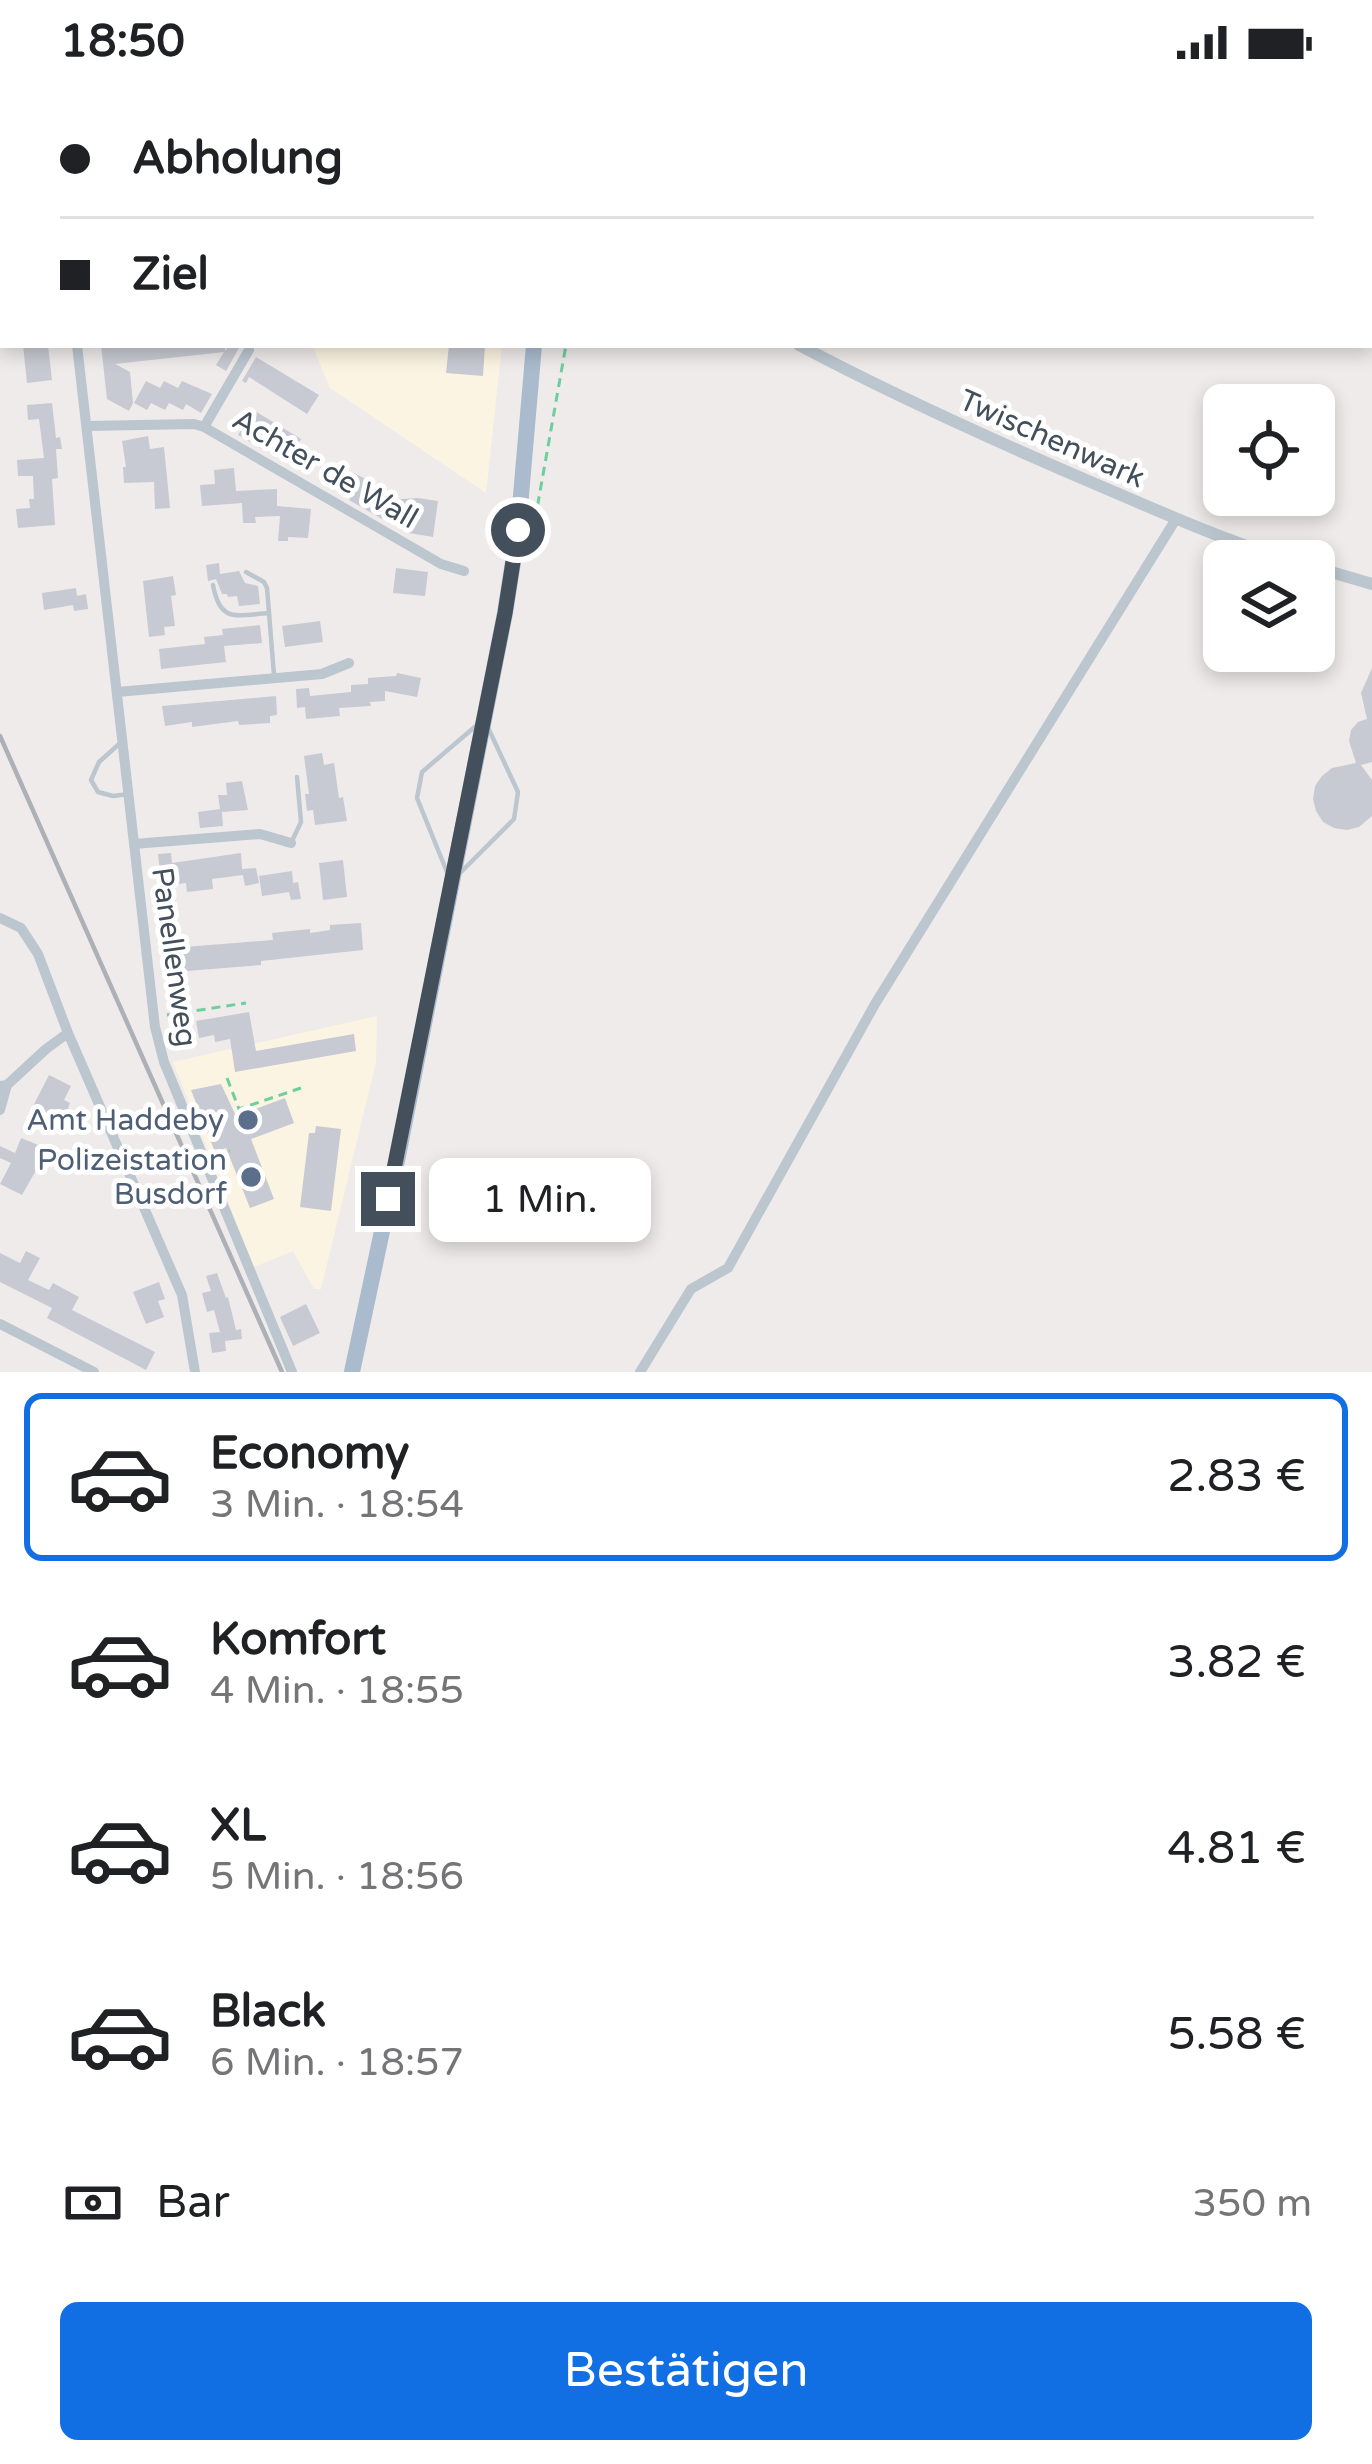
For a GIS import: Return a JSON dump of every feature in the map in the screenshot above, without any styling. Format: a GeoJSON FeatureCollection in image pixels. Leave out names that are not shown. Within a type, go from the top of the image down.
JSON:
{"type":"FeatureCollection","features":[{"type":"Feature","properties":{"kind":"main road"},"geometry":{"type":"LineString","coordinates":[[352,1372],[518,530],[534,348]]}},
{"type":"Feature","properties":{"kind":"street","name":"Panellenweg"},"geometry":{"type":"LineString","coordinates":[[77,348],[154,1017],[164,1062],[292,1372]]}},
{"type":"Feature","properties":{"kind":"street","name":"Twischenwark"},"geometry":{"type":"LineString","coordinates":[[805,348],[920,406],[1234,540]]}},
{"type":"Feature","properties":{"kind":"street"},"geometry":{"type":"LineString","coordinates":[[204,427],[249,350]]}},
{"type":"Feature","properties":{"kind":"street","name":"Achter de Wall"},"geometry":{"type":"LineString","coordinates":[[88,426],[204,427],[441,564],[464,571]]}},
{"type":"Feature","properties":{"kind":"street"},"geometry":{"type":"LineString","coordinates":[[640,1372],[692,1289],[728,1268],[875,1004],[1176,519]]}},
{"type":"Feature","properties":{"kind":"street"},"geometry":{"type":"LineString","coordinates":[[1335,573],[1372,584]]}},
{"type":"Feature","properties":{"kind":"street"},"geometry":{"type":"LineString","coordinates":[[117,692],[322,674],[349,663]]}},
{"type":"Feature","properties":{"kind":"street"},"geometry":{"type":"LineString","coordinates":[[134,844],[260,834],[291,843]]}},
{"type":"Feature","properties":{"kind":"street"},"geometry":{"type":"LineString","coordinates":[[0,918],[21,928],[38,954],[182,1294],[195,1372]]}},
{"type":"Feature","properties":{"kind":"street"},"geometry":{"type":"LineString","coordinates":[[0,1110],[3,1086],[68,1034]]}},
{"type":"Feature","properties":{"kind":"street"},"geometry":{"type":"LineString","coordinates":[[0,1324],[94,1372]]}},
{"type":"Feature","properties":{"kind":"lane"},"geometry":{"type":"LineString","coordinates":[[246,572],[264,582],[275,678]]}},
{"type":"Feature","properties":{"kind":"lane"},"geometry":{"type":"LineString","coordinates":[[213,586],[221,611],[230,616],[269,613]]}},
{"type":"Feature","properties":{"kind":"lane"},"geometry":{"type":"LineString","coordinates":[[484,719],[518,792],[514,819],[451,882],[417,798],[422,772],[484,719]]}},
{"type":"Feature","properties":{"kind":"lane"},"geometry":{"type":"LineString","coordinates":[[123,741],[99,762],[91,780],[98,792],[129,794]]}},
{"type":"Feature","properties":{"kind":"lane"},"geometry":{"type":"LineString","coordinates":[[291,843],[301,822],[297,777]]}},
{"type":"Feature","properties":{"kind":"path"},"geometry":{"type":"LineString","coordinates":[[154,1017],[246,1003]]}},
{"type":"Feature","properties":{"kind":"path"},"geometry":{"type":"LineString","coordinates":[[227,1078],[239,1109],[301,1088]]}},
{"type":"Feature","properties":{"kind":"shaded area"},"geometry":{"type":"Polygon","coordinates":[[[313,348],[502,348],[486,493],[330,388],[313,348]]]}},
{"type":"Feature","properties":{"kind":"shaded area"},"geometry":{"type":"Polygon","coordinates":[[[377,1016],[376,1062],[321,1289],[314,1289],[293,1251],[254,1267],[173,1062],[377,1016]]]}},
{"type":"Feature","properties":{"kind":"building"},"geometry":{"type":"Polygon","coordinates":[[[23,348],[48,348],[52,380],[27,383],[23,348]]]}},
{"type":"Feature","properties":{"kind":"building"},"geometry":{"type":"Polygon","coordinates":[[[101,348],[239,348],[226,371],[216,365],[224,352],[115,364],[130,372],[133,403],[129,411],[107,399],[101,348]]]}},
{"type":"Feature","properties":{"kind":"building"},"geometry":{"type":"Polygon","coordinates":[[[449,348],[485,348],[483,376],[446,373],[449,348]]]}},
{"type":"Feature","properties":{"kind":"building"},"geometry":{"type":"Polygon","coordinates":[[[256,357],[319,395],[307,414],[249,377],[246,383],[242,381],[256,357]]]}},
{"type":"Feature","properties":{"kind":"building"},"geometry":{"type":"Polygon","coordinates":[[[146,381],[160,388],[164,381],[178,388],[182,381],[212,394],[201,413],[186,404],[183,410],[169,403],[165,410],[151,403],[147,410],[134,403],[146,381]]]}},
{"type":"Feature","properties":{"kind":"building"},"geometry":{"type":"Polygon","coordinates":[[[52,403],[62,449],[56,449],[58,478],[52,479],[55,525],[18,528],[16,509],[30,508],[29,499],[34,499],[33,476],[18,476],[17,460],[44,458],[39,419],[28,420],[27,405],[52,403]]]}},
{"type":"Feature","properties":{"kind":"building"},"geometry":{"type":"Polygon","coordinates":[[[253,410],[301,439],[290,457],[272,446],[267,452],[238,435],[253,410]]]}},
{"type":"Feature","properties":{"kind":"building"},"geometry":{"type":"Polygon","coordinates":[[[148,436],[150,449],[164,447],[170,508],[155,509],[154,482],[124,483],[122,441],[148,436]]]}},
{"type":"Feature","properties":{"kind":"building"},"geometry":{"type":"Polygon","coordinates":[[[234,468],[236,491],[277,489],[277,506],[311,509],[308,538],[278,541],[280,516],[255,517],[256,523],[243,523],[242,503],[202,506],[200,485],[215,484],[214,470],[234,468]]]}},
{"type":"Feature","properties":{"kind":"building"},"geometry":{"type":"Polygon","coordinates":[[[354,473],[379,486],[371,501],[438,501],[433,537],[409,533],[412,514],[386,514],[382,519],[349,500],[356,487],[349,483],[354,473]]]}},
{"type":"Feature","properties":{"kind":"building"},"geometry":{"type":"Polygon","coordinates":[[[219,563],[220,574],[239,571],[245,583],[258,586],[260,604],[239,606],[237,596],[222,594],[216,579],[208,581],[206,565],[219,563]]]}},
{"type":"Feature","properties":{"kind":"building"},"geometry":{"type":"Polygon","coordinates":[[[396,568],[428,572],[425,596],[393,593],[396,568]]]}},
{"type":"Feature","properties":{"kind":"building"},"geometry":{"type":"Polygon","coordinates":[[[173,576],[175,626],[164,627],[165,635],[149,637],[143,581],[173,576]]]}},
{"type":"Feature","properties":{"kind":"building"},"geometry":{"type":"Polygon","coordinates":[[[76,588],[77,596],[86,594],[88,609],[74,611],[73,605],[44,610],[42,593],[76,588]]]}},
{"type":"Feature","properties":{"kind":"building"},"geometry":{"type":"Polygon","coordinates":[[[320,621],[323,642],[285,647],[282,626],[320,621]]]}},
{"type":"Feature","properties":{"kind":"building"},"geometry":{"type":"Polygon","coordinates":[[[260,625],[262,643],[224,646],[226,662],[161,669],[159,649],[205,644],[204,637],[223,635],[222,629],[260,625]]]}},
{"type":"Feature","properties":{"kind":"building"},"geometry":{"type":"Polygon","coordinates":[[[1372,668],[1372,762],[1361,765],[1372,780],[1372,816],[1359,827],[1334,828],[1316,811],[1315,786],[1332,768],[1356,763],[1349,741],[1351,730],[1367,719],[1361,693],[1372,668]]]}},
{"type":"Feature","properties":{"kind":"building"},"geometry":{"type":"Polygon","coordinates":[[[397,673],[421,678],[417,697],[385,691],[385,701],[339,708],[340,716],[306,719],[305,707],[297,708],[296,689],[309,688],[310,696],[351,692],[351,685],[397,673]]]}},
{"type":"Feature","properties":{"kind":"building"},"geometry":{"type":"Polygon","coordinates":[[[276,696],[277,715],[270,716],[270,723],[165,726],[162,706],[276,696]]]}},
{"type":"Feature","properties":{"kind":"building"},"geometry":{"type":"Polygon","coordinates":[[[322,753],[324,765],[334,763],[347,821],[315,825],[313,810],[307,811],[304,756],[322,753]]]}},
{"type":"Feature","properties":{"kind":"building"},"geometry":{"type":"Polygon","coordinates":[[[242,781],[248,810],[222,812],[223,826],[200,828],[198,812],[220,809],[218,795],[227,795],[226,783],[242,781]]]}},
{"type":"Feature","properties":{"kind":"building"},"geometry":{"type":"Polygon","coordinates":[[[171,853],[172,863],[241,853],[242,869],[256,868],[259,883],[245,886],[243,875],[212,879],[213,889],[187,892],[186,883],[168,885],[166,871],[160,872],[158,854],[171,853]]]}},
{"type":"Feature","properties":{"kind":"building"},"geometry":{"type":"Polygon","coordinates":[[[343,860],[347,897],[323,900],[319,863],[343,860]]]}},
{"type":"Feature","properties":{"kind":"building"},"geometry":{"type":"Polygon","coordinates":[[[292,871],[301,899],[291,900],[289,892],[262,896],[259,876],[292,871]]]}},
{"type":"Feature","properties":{"kind":"building"},"geometry":{"type":"Polygon","coordinates":[[[361,923],[363,950],[174,972],[172,948],[273,940],[272,933],[310,929],[310,933],[330,930],[330,925],[361,923]]]}},
{"type":"Feature","properties":{"kind":"building"},"geometry":{"type":"Polygon","coordinates":[[[249,1012],[256,1051],[354,1034],[356,1051],[235,1072],[230,1039],[199,1038],[196,1021],[249,1012]]]}},
{"type":"Feature","properties":{"kind":"building"},"geometry":{"type":"Polygon","coordinates":[[[49,1075],[71,1086],[64,1100],[71,1110],[60,1133],[37,1124],[42,1115],[31,1110],[49,1075]]]}},
{"type":"Feature","properties":{"kind":"building","name":"Amt Haddeby"},"geometry":{"type":"Polygon","coordinates":[[[221,1084],[236,1116],[285,1098],[294,1123],[251,1139],[274,1199],[250,1208],[226,1148],[215,1152],[191,1090],[221,1084]]]}},
{"type":"Feature","properties":{"kind":"building"},"geometry":{"type":"Polygon","coordinates":[[[316,1126],[341,1129],[331,1211],[300,1207],[309,1133],[315,1133],[316,1126]]]}},
{"type":"Feature","properties":{"kind":"building"},"geometry":{"type":"Polygon","coordinates":[[[21,1138],[48,1149],[22,1195],[0,1184],[11,1163],[0,1158],[0,1146],[15,1153],[21,1138]]]}},
{"type":"Feature","properties":{"kind":"building"},"geometry":{"type":"Polygon","coordinates":[[[26,1251],[40,1258],[28,1280],[49,1290],[53,1283],[79,1297],[72,1310],[155,1352],[146,1370],[47,1318],[52,1308],[0,1282],[0,1253],[20,1263],[26,1251]]]}},
{"type":"Feature","properties":{"kind":"building"},"geometry":{"type":"Polygon","coordinates":[[[217,1273],[242,1339],[225,1341],[226,1351],[212,1353],[209,1333],[220,1332],[214,1310],[207,1312],[202,1293],[211,1291],[206,1276],[217,1273]]]}},
{"type":"Feature","properties":{"kind":"building"},"geometry":{"type":"Polygon","coordinates":[[[159,1282],[165,1299],[158,1301],[164,1317],[146,1324],[133,1292],[159,1282]]]}},
{"type":"Feature","properties":{"kind":"building"},"geometry":{"type":"Polygon","coordinates":[[[306,1304],[320,1333],[293,1346],[280,1317],[306,1304]]]}},
{"type":"Feature","properties":{"kind":"railway"},"geometry":{"type":"LineString","coordinates":[[0,736],[282,1372]]}},
{"type":"Feature","properties":{"kind":"place","name":"Amt Haddeby"},"geometry":{"type":"Point","coordinates":[248,1120]}},
{"type":"Feature","properties":{"kind":"place","name":"Polizeistation Busdorf"},"geometry":{"type":"Point","coordinates":[251,1177]}},
{"type":"Feature","properties":{"kind":"route"},"geometry":{"type":"LineString","coordinates":[[388,1199],[518,530]]}}]}
